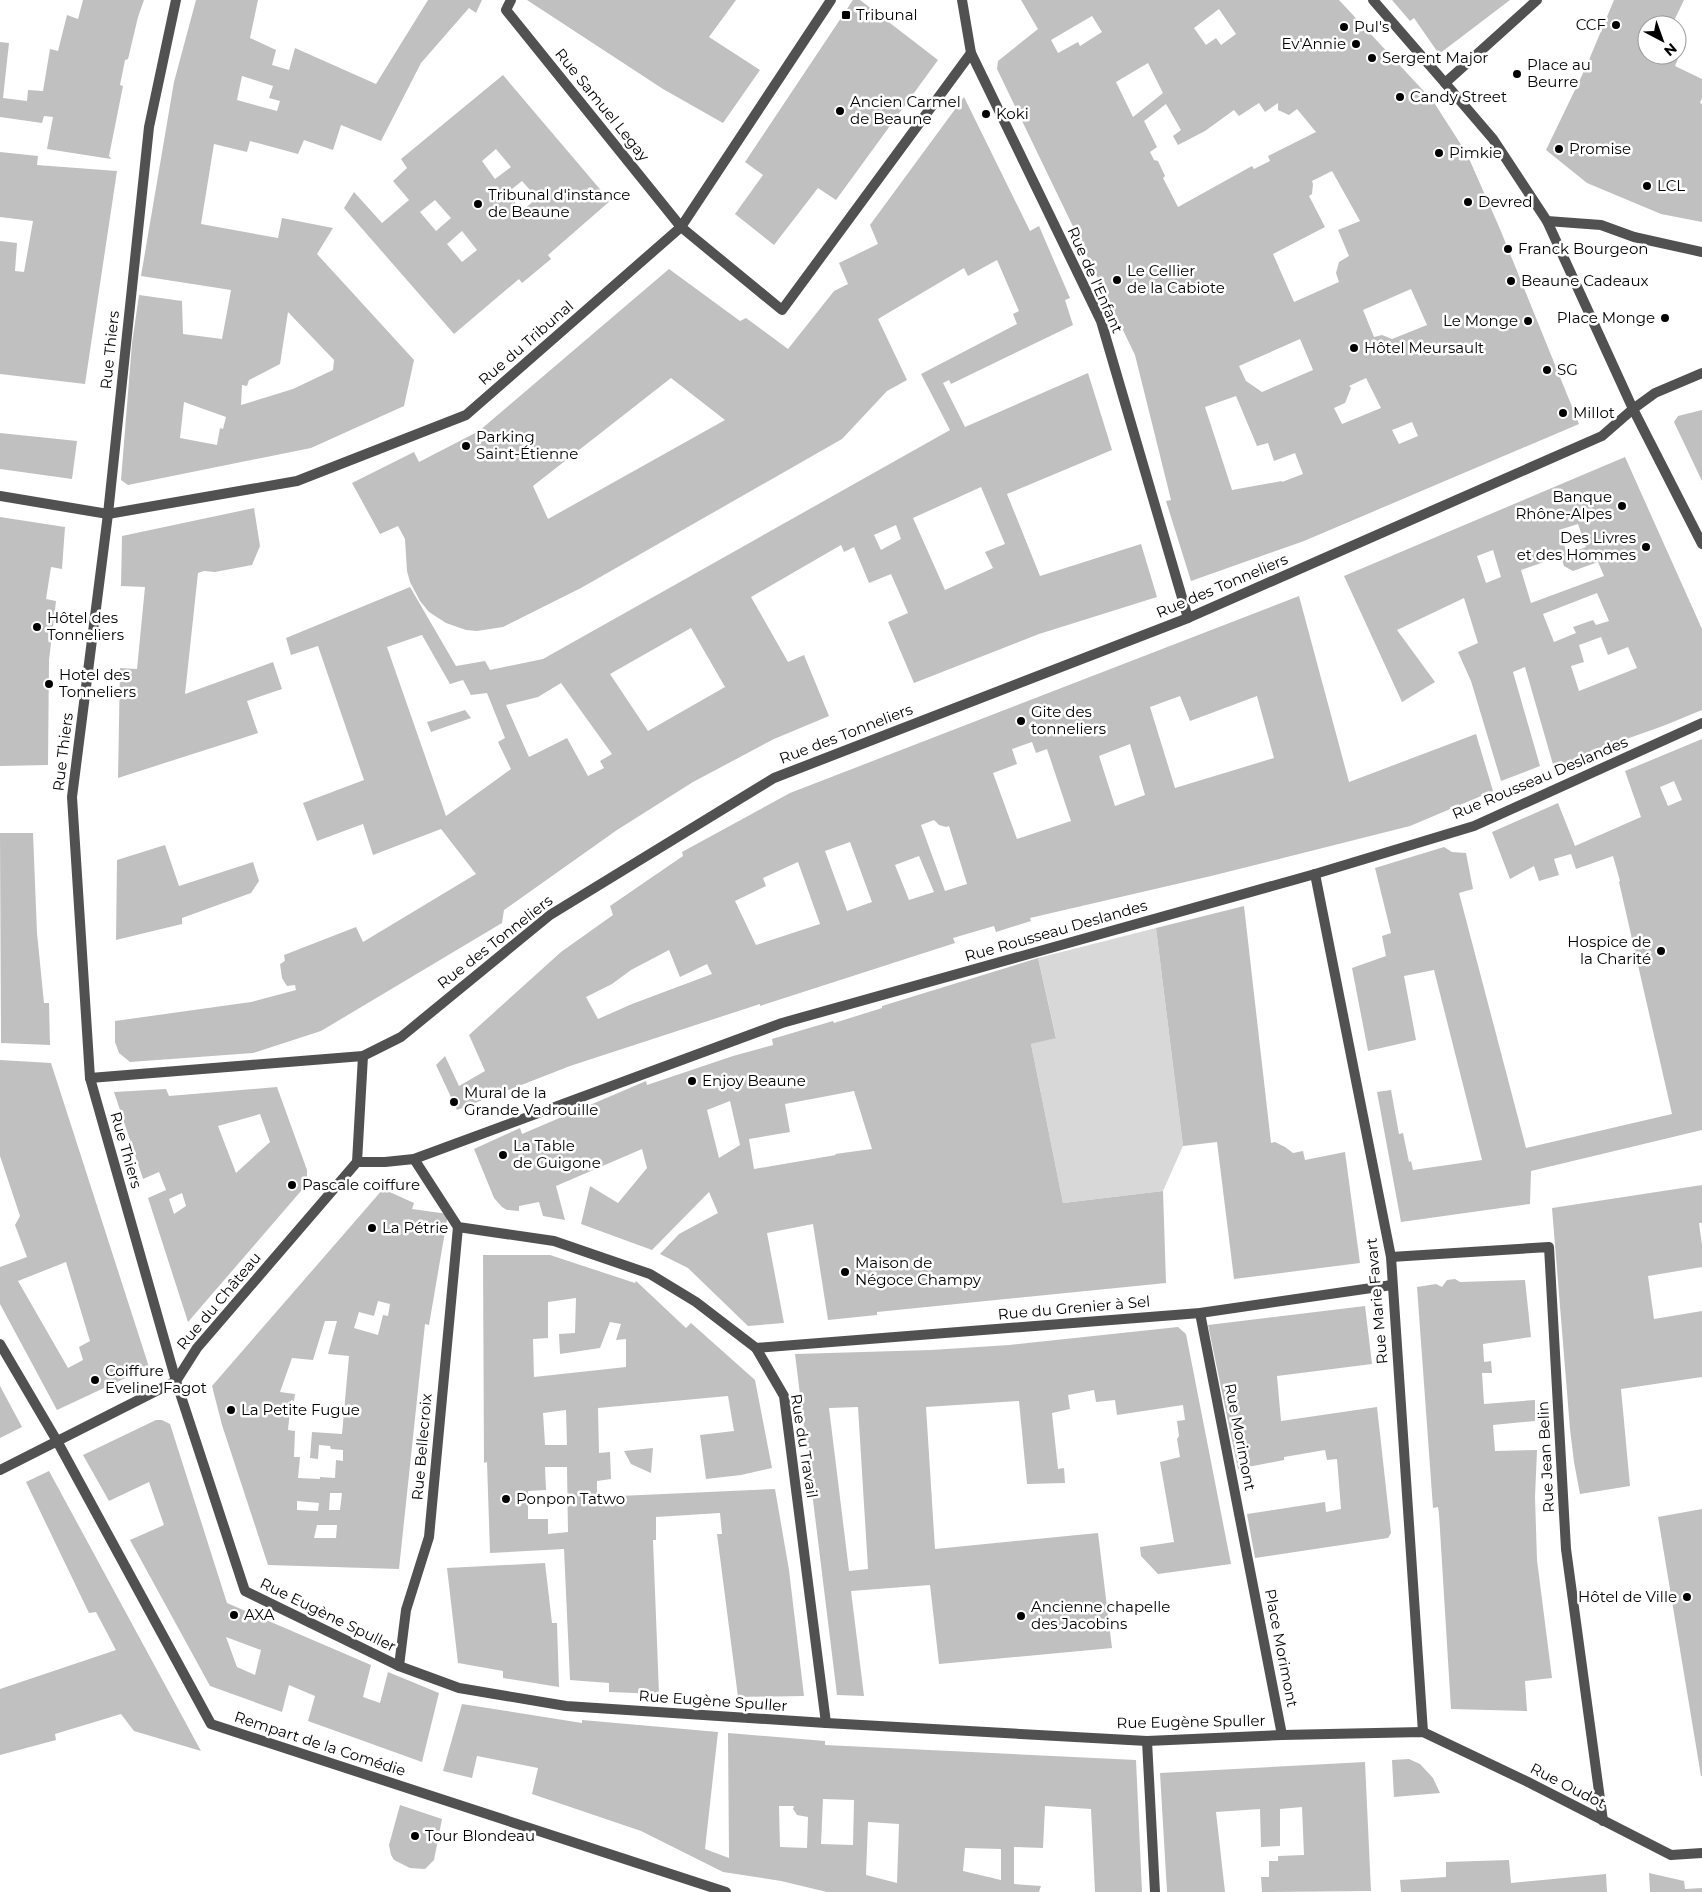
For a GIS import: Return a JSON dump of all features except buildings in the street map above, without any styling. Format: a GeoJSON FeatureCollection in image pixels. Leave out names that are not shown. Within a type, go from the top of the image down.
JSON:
{"type":"FeatureCollection","features":[{"type":"Feature","properties":{"kind":"street","name":"Rue Thiers"},"geometry":{"type":"LineString","coordinates":[[176,0],[149,127],[108,514],[72,797],[90,1078],[176,1381]]}},
{"type":"Feature","properties":{"kind":"street","name":"Rue Samuel Legay"},"geometry":{"type":"LineString","coordinates":[[511,0],[506,10],[681,228]]}},
{"type":"Feature","properties":{"kind":"street","name":"Rue du Tribunal"},"geometry":{"type":"LineString","coordinates":[[0,496],[108,514],[297,481],[466,415],[681,228],[831,0]]}},
{"type":"Feature","properties":{"kind":"street","name":"Rue de l'Enfant"},"geometry":{"type":"LineString","coordinates":[[962,0],[971,53],[1101,322],[1188,618]]}},
{"type":"Feature","properties":{"kind":"street"},"geometry":{"type":"LineString","coordinates":[[1373,0],[1493,139],[1547,221],[1633,409],[1702,544]]}},
{"type":"Feature","properties":{"kind":"street"},"geometry":{"type":"LineString","coordinates":[[1446,83],[1537,0]]}},
{"type":"Feature","properties":{"kind":"street"},"geometry":{"type":"LineString","coordinates":[[681,228],[782,310],[971,53]]}},
{"type":"Feature","properties":{"kind":"street"},"geometry":{"type":"LineString","coordinates":[[1547,221],[1601,225],[1634,237],[1702,252]]}},
{"type":"Feature","properties":{"kind":"street"},"geometry":{"type":"LineString","coordinates":[[1633,409],[1656,393],[1702,373]]}},
{"type":"Feature","properties":{"kind":"street","name":"Rue des Tonneliers"},"geometry":{"type":"LineString","coordinates":[[90,1078],[363,1056],[401,1036],[550,914],[774,778],[1188,618],[1602,436],[1633,409]]}},
{"type":"Feature","properties":{"kind":"street","name":"Rue Rousseau Deslandes"},"geometry":{"type":"LineString","coordinates":[[357,1162],[414,1159],[782,1023],[1315,874],[1474,826],[1702,723]]}},
{"type":"Feature","properties":{"kind":"street","name":"Rue Marie Favart"},"geometry":{"type":"LineString","coordinates":[[1315,874],[1391,1257],[1423,1732]]}},
{"type":"Feature","properties":{"kind":"street"},"geometry":{"type":"LineString","coordinates":[[357,1162],[363,1056]]}},
{"type":"Feature","properties":{"kind":"street"},"geometry":{"type":"LineString","coordinates":[[414,1159],[458,1227]]}},
{"type":"Feature","properties":{"kind":"street","name":"Rue du Château"},"geometry":{"type":"LineString","coordinates":[[176,1381],[197,1348],[357,1162]]}},
{"type":"Feature","properties":{"kind":"street","name":"Rue du Travail"},"geometry":{"type":"LineString","coordinates":[[458,1227],[554,1241],[650,1274],[696,1302],[756,1348],[784,1396],[826,1724]]}},
{"type":"Feature","properties":{"kind":"street","name":"Rue Bellecroix"},"geometry":{"type":"LineString","coordinates":[[399,1666],[406,1610],[429,1537],[458,1227]]}},
{"type":"Feature","properties":{"kind":"street","name":"Rue Jean Belin"},"geometry":{"type":"LineString","coordinates":[[1391,1257],[1549,1247],[1566,1549],[1603,1821]]}},
{"type":"Feature","properties":{"kind":"street","name":"Rue du Grenier à Sel"},"geometry":{"type":"LineString","coordinates":[[756,1348],[1200,1313],[1392,1285]]}},
{"type":"Feature","properties":{"kind":"street","name":"Rue Morimont"},"geometry":{"type":"LineString","coordinates":[[1200,1313],[1250,1567]]}},
{"type":"Feature","properties":{"kind":"street","name":"Rempart de la Comédie"},"geometry":{"type":"LineString","coordinates":[[0,1344],[57,1441],[211,1724],[726,1892]]}},
{"type":"Feature","properties":{"kind":"street"},"geometry":{"type":"LineString","coordinates":[[0,1470],[176,1381]]}},
{"type":"Feature","properties":{"kind":"street","name":"Rue Eugène Spuller"},"geometry":{"type":"LineString","coordinates":[[176,1381],[245,1590],[399,1666],[459,1688],[566,1706],[826,1724],[1147,1741],[1282,1735],[1423,1732]]}},
{"type":"Feature","properties":{"kind":"street","name":"Place Morimont"},"geometry":{"type":"LineString","coordinates":[[1250,1567],[1282,1735]]}},
{"type":"Feature","properties":{"kind":"street","name":"Rue Oudot"},"geometry":{"type":"LineString","coordinates":[[1423,1732],[1671,1854],[1702,1853]]}},
{"type":"Feature","properties":{"kind":"street"},"geometry":{"type":"LineString","coordinates":[[1147,1741],[1155,1892]]}},
{"type":"Feature","properties":{"kind":"shaded area"},"geometry":{"type":"Polygon","coordinates":[[[1156,928],[1183,1146],[1163,1191],[1063,1203],[1031,1044],[1056,1037],[1038,958],[1156,928]]]}},
{"type":"Feature","properties":{"kind":"place","name":"Tribunal"},"geometry":{"type":"Point","coordinates":[846,15]}},
{"type":"Feature","properties":{"kind":"place","name":"CCF"},"geometry":{"type":"Point","coordinates":[1616,25]}},
{"type":"Feature","properties":{"kind":"place","name":"Pul's"},"geometry":{"type":"Point","coordinates":[1344,27]}},
{"type":"Feature","properties":{"kind":"place","name":"Ev'Annie"},"geometry":{"type":"Point","coordinates":[1356,44]}},
{"type":"Feature","properties":{"kind":"place","name":"Sergent Major"},"geometry":{"type":"Point","coordinates":[1372,58]}},
{"type":"Feature","properties":{"kind":"place","name":"Place au Beurre"},"geometry":{"type":"Point","coordinates":[1517,74]}},
{"type":"Feature","properties":{"kind":"place","name":"Candy Street"},"geometry":{"type":"Point","coordinates":[1400,97]}},
{"type":"Feature","properties":{"kind":"place","name":"Ancien Carmel de Beaune"},"geometry":{"type":"Point","coordinates":[840,111]}},
{"type":"Feature","properties":{"kind":"place","name":"Koki"},"geometry":{"type":"Point","coordinates":[986,114]}},
{"type":"Feature","properties":{"kind":"place","name":"Promise"},"geometry":{"type":"Point","coordinates":[1559,149]}},
{"type":"Feature","properties":{"kind":"place","name":"Pimkie"},"geometry":{"type":"Point","coordinates":[1439,153]}},
{"type":"Feature","properties":{"kind":"place","name":"LCL"},"geometry":{"type":"Point","coordinates":[1647,186]}},
{"type":"Feature","properties":{"kind":"place","name":"Devred"},"geometry":{"type":"Point","coordinates":[1468,202]}},
{"type":"Feature","properties":{"kind":"place","name":"Tribunal d'instance de Beaune"},"geometry":{"type":"Point","coordinates":[478,204]}},
{"type":"Feature","properties":{"kind":"place","name":"Franck Bourgeon"},"geometry":{"type":"Point","coordinates":[1508,249]}},
{"type":"Feature","properties":{"kind":"place","name":"Le Cellier de la Cabiote"},"geometry":{"type":"Point","coordinates":[1117,280]}},
{"type":"Feature","properties":{"kind":"place","name":"Beaune Cadeaux"},"geometry":{"type":"Point","coordinates":[1511,281]}},
{"type":"Feature","properties":{"kind":"place","name":"Place Monge"},"geometry":{"type":"Point","coordinates":[1665,318]}},
{"type":"Feature","properties":{"kind":"place","name":"Le Monge"},"geometry":{"type":"Point","coordinates":[1528,321]}},
{"type":"Feature","properties":{"kind":"place","name":"Hôtel Meursault"},"geometry":{"type":"Point","coordinates":[1354,348]}},
{"type":"Feature","properties":{"kind":"place","name":"SG"},"geometry":{"type":"Point","coordinates":[1547,370]}},
{"type":"Feature","properties":{"kind":"place","name":"Millot"},"geometry":{"type":"Point","coordinates":[1563,413]}},
{"type":"Feature","properties":{"kind":"place","name":"Parking Saint-Étienne"},"geometry":{"type":"Point","coordinates":[466,446]}},
{"type":"Feature","properties":{"kind":"place","name":"Banque Rhône-Alpes"},"geometry":{"type":"Point","coordinates":[1622,506]}},
{"type":"Feature","properties":{"kind":"place","name":"Des Livres et des Hommes"},"geometry":{"type":"Point","coordinates":[1646,547]}},
{"type":"Feature","properties":{"kind":"place","name":"Hôtel des Tonneliers"},"geometry":{"type":"Point","coordinates":[37,627]}},
{"type":"Feature","properties":{"kind":"place","name":"Hotel des Tonneliers"},"geometry":{"type":"Point","coordinates":[49,684]}},
{"type":"Feature","properties":{"kind":"place","name":"Gite des tonneliers"},"geometry":{"type":"Point","coordinates":[1021,721]}},
{"type":"Feature","properties":{"kind":"place","name":"Hospice de la Charité"},"geometry":{"type":"Point","coordinates":[1661,951]}},
{"type":"Feature","properties":{"kind":"place","name":"Enjoy Beaune"},"geometry":{"type":"Point","coordinates":[692,1081]}},
{"type":"Feature","properties":{"kind":"place","name":"Mural de la Grande Vadrouille"},"geometry":{"type":"Point","coordinates":[454,1102]}},
{"type":"Feature","properties":{"kind":"place","name":"La Table de Guigone"},"geometry":{"type":"Point","coordinates":[503,1155]}},
{"type":"Feature","properties":{"kind":"place","name":"Pascale coiffure"},"geometry":{"type":"Point","coordinates":[292,1185]}},
{"type":"Feature","properties":{"kind":"place","name":"La Pétrie"},"geometry":{"type":"Point","coordinates":[372,1228]}},
{"type":"Feature","properties":{"kind":"place","name":"Maison de Négoce Champy"},"geometry":{"type":"Point","coordinates":[845,1272]}},
{"type":"Feature","properties":{"kind":"place","name":"Coiffure Eveline Fagot"},"geometry":{"type":"Point","coordinates":[95,1380]}},
{"type":"Feature","properties":{"kind":"place","name":"La Petite Fugue"},"geometry":{"type":"Point","coordinates":[231,1410]}},
{"type":"Feature","properties":{"kind":"place","name":"Ponpon Tatwo"},"geometry":{"type":"Point","coordinates":[506,1499]}},
{"type":"Feature","properties":{"kind":"place","name":"Hôtel de Ville"},"geometry":{"type":"Point","coordinates":[1687,1597]}},
{"type":"Feature","properties":{"kind":"place","name":"AXA"},"geometry":{"type":"Point","coordinates":[234,1615]}},
{"type":"Feature","properties":{"kind":"place","name":"Ancienne chapelle des Jacobins"},"geometry":{"type":"Point","coordinates":[1021,1616]}},
{"type":"Feature","properties":{"kind":"place","name":"Tour Blondeau"},"geometry":{"type":"Point","coordinates":[415,1836]}}]}
